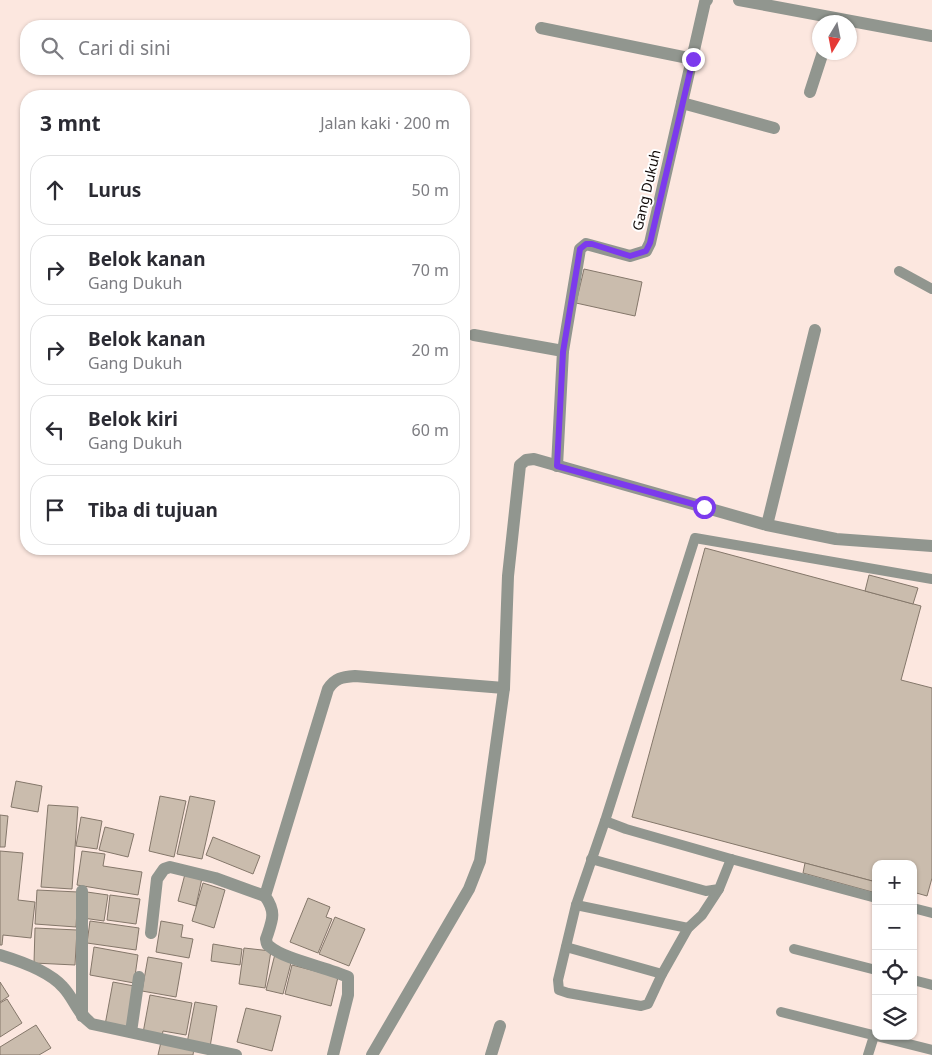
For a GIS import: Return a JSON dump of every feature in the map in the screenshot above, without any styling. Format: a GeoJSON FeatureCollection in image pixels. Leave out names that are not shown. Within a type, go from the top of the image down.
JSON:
{"type":"FeatureCollection","features":[{"type":"Feature","properties":{"kind":"street","name":"Gang Dukuh"},"geometry":{"type":"LineString","coordinates":[[557,466],[563,352],[580,249],[586,244],[592,244],[630,256],[646,251],[652,234],[707,0]]}},
{"type":"Feature","properties":{"kind":"street"},"geometry":{"type":"LineString","coordinates":[[739,0],[812,15]]}},
{"type":"Feature","properties":{"kind":"street"},"geometry":{"type":"LineString","coordinates":[[857,24],[932,36]]}},
{"type":"Feature","properties":{"kind":"street"},"geometry":{"type":"LineString","coordinates":[[541,28],[693,59]]}},
{"type":"Feature","properties":{"kind":"street"},"geometry":{"type":"LineString","coordinates":[[810,92],[820,60]]}},
{"type":"Feature","properties":{"kind":"street"},"geometry":{"type":"LineString","coordinates":[[682,103],[774,128]]}},
{"type":"Feature","properties":{"kind":"street"},"geometry":{"type":"LineString","coordinates":[[767,525],[815,330]]}},
{"type":"Feature","properties":{"kind":"street"},"geometry":{"type":"LineString","coordinates":[[474,335],[563,352]]}},
{"type":"Feature","properties":{"kind":"street"},"geometry":{"type":"LineString","coordinates":[[372,1055],[468,889],[480,861],[504,688],[508,576],[520,465],[526,460],[534,459],[767,525],[836,539],[932,546]]}},
{"type":"Feature","properties":{"kind":"street"},"geometry":{"type":"LineString","coordinates":[[265,896],[328,689],[334,681],[347,676],[355,676],[504,688]]}},
{"type":"Feature","properties":{"kind":"street"},"geometry":{"type":"LineString","coordinates":[[150,934],[157,879],[164,868],[170,867],[215,878],[265,896],[272,905],[273,911],[266,939],[270,947],[286,955],[348,978],[348,995],[333,1055]]}},
{"type":"Feature","properties":{"kind":"street"},"geometry":{"type":"LineString","coordinates":[[82,891],[82,1016]]}},
{"type":"Feature","properties":{"kind":"street"},"geometry":{"type":"LineString","coordinates":[[0,955],[28,966],[56,981],[64,988],[82,1016],[92,1024],[236,1055]]}},
{"type":"Feature","properties":{"kind":"street"},"geometry":{"type":"LineString","coordinates":[[131,1032],[138,978]]}},
{"type":"Feature","properties":{"kind":"street"},"geometry":{"type":"LineString","coordinates":[[491,1055],[500,1026]]}},
{"type":"Feature","properties":{"kind":"lane"},"geometry":{"type":"LineString","coordinates":[[899,270],[932,289]]}},
{"type":"Feature","properties":{"kind":"lane"},"geometry":{"type":"LineString","coordinates":[[731,859],[719,889],[702,915],[688,928],[662,974],[648,1004],[641,1006],[559,990],[558,980],[576,905],[605,821],[695,538],[932,578]]}},
{"type":"Feature","properties":{"kind":"lane"},"geometry":{"type":"LineString","coordinates":[[605,821],[626,829],[731,859],[872,897]]}},
{"type":"Feature","properties":{"kind":"lane"},"geometry":{"type":"LineString","coordinates":[[591,859],[706,891],[719,889]]}},
{"type":"Feature","properties":{"kind":"lane"},"geometry":{"type":"LineString","coordinates":[[576,905],[688,928]]}},
{"type":"Feature","properties":{"kind":"lane"},"geometry":{"type":"LineString","coordinates":[[917,909],[932,913]]}},
{"type":"Feature","properties":{"kind":"lane"},"geometry":{"type":"LineString","coordinates":[[566,947],[662,974]]}},
{"type":"Feature","properties":{"kind":"lane"},"geometry":{"type":"LineString","coordinates":[[794,949],[872,969]]}},
{"type":"Feature","properties":{"kind":"lane"},"geometry":{"type":"LineString","coordinates":[[917,981],[932,985]]}},
{"type":"Feature","properties":{"kind":"lane"},"geometry":{"type":"LineString","coordinates":[[781,1012],[872,1035]]}},
{"type":"Feature","properties":{"kind":"lane"},"geometry":{"type":"LineString","coordinates":[[868,1055],[873,1040]]}},
{"type":"Feature","properties":{"kind":"lane"},"geometry":{"type":"LineString","coordinates":[[892,1040],[932,1049]]}},
{"type":"Feature","properties":{"kind":"building"},"geometry":{"type":"Polygon","coordinates":[[[584,269],[642,282],[635,316],[576,303],[584,269]]]}},
{"type":"Feature","properties":{"kind":"building"},"geometry":{"type":"Polygon","coordinates":[[[705,548],[921,606],[901,680],[932,688],[932,878],[927,896],[917,893],[917,860],[872,860],[872,881],[632,817],[705,548]]]}},
{"type":"Feature","properties":{"kind":"building"},"geometry":{"type":"Polygon","coordinates":[[[869,575],[918,588],[913,604],[865,591],[869,575]]]}},
{"type":"Feature","properties":{"kind":"building"},"geometry":{"type":"Polygon","coordinates":[[[16,781],[42,786],[38,812],[11,807],[16,781]]]}},
{"type":"Feature","properties":{"kind":"building"},"geometry":{"type":"Polygon","coordinates":[[[160,796],[186,801],[174,857],[149,851],[160,796]]]}},
{"type":"Feature","properties":{"kind":"building"},"geometry":{"type":"Polygon","coordinates":[[[190,796],[215,801],[202,859],[177,854],[190,796]]]}},
{"type":"Feature","properties":{"kind":"building"},"geometry":{"type":"Polygon","coordinates":[[[48,805],[78,807],[72,889],[41,887],[48,805]]]}},
{"type":"Feature","properties":{"kind":"building"},"geometry":{"type":"Polygon","coordinates":[[[0,815],[8,816],[5,847],[0,847],[0,815]]]}},
{"type":"Feature","properties":{"kind":"building"},"geometry":{"type":"Polygon","coordinates":[[[81,817],[102,821],[97,849],[76,846],[81,817]]]}},
{"type":"Feature","properties":{"kind":"building"},"geometry":{"type":"Polygon","coordinates":[[[105,827],[134,834],[128,857],[99,850],[105,827]]]}},
{"type":"Feature","properties":{"kind":"building"},"geometry":{"type":"Polygon","coordinates":[[[213,837],[260,856],[253,874],[206,855],[213,837]]]}},
{"type":"Feature","properties":{"kind":"building"},"geometry":{"type":"Polygon","coordinates":[[[0,851],[23,853],[18,900],[35,902],[31,938],[3,935],[2,945],[0,945],[0,851]]]}},
{"type":"Feature","properties":{"kind":"building"},"geometry":{"type":"Polygon","coordinates":[[[82,851],[105,854],[103,866],[142,872],[138,895],[77,885],[82,851]]]}},
{"type":"Feature","properties":{"kind":"building"},"geometry":{"type":"Polygon","coordinates":[[[805,863],[872,881],[872,892],[803,873],[805,863]]]}},
{"type":"Feature","properties":{"kind":"building"},"geometry":{"type":"Polygon","coordinates":[[[185,874],[202,878],[196,906],[178,901],[185,874]]]}},
{"type":"Feature","properties":{"kind":"building"},"geometry":{"type":"Polygon","coordinates":[[[203,883],[225,890],[214,928],[192,921],[203,883]]]}},
{"type":"Feature","properties":{"kind":"building"},"geometry":{"type":"Polygon","coordinates":[[[37,890],[78,892],[76,927],[35,924],[37,890]]]}},
{"type":"Feature","properties":{"kind":"building"},"geometry":{"type":"Polygon","coordinates":[[[87,892],[108,895],[104,921],[83,918],[87,892]]]}},
{"type":"Feature","properties":{"kind":"building"},"geometry":{"type":"Polygon","coordinates":[[[110,895],[140,899],[136,924],[107,920],[110,895]]]}},
{"type":"Feature","properties":{"kind":"building"},"geometry":{"type":"Polygon","coordinates":[[[308,898],[330,907],[326,917],[332,919],[318,953],[290,942],[308,898]]]}},
{"type":"Feature","properties":{"kind":"building"},"geometry":{"type":"Polygon","coordinates":[[[335,917],[365,929],[349,966],[319,954],[335,917]]]}},
{"type":"Feature","properties":{"kind":"building"},"geometry":{"type":"Polygon","coordinates":[[[90,921],[139,928],[136,950],[87,943],[90,921]]]}},
{"type":"Feature","properties":{"kind":"building"},"geometry":{"type":"Polygon","coordinates":[[[161,921],[183,925],[181,937],[193,939],[189,958],[156,952],[161,921]]]}},
{"type":"Feature","properties":{"kind":"building"},"geometry":{"type":"Polygon","coordinates":[[[35,928],[77,930],[75,965],[34,963],[35,928]]]}},
{"type":"Feature","properties":{"kind":"building"},"geometry":{"type":"Polygon","coordinates":[[[213,944],[242,949],[240,965],[211,961],[213,944]]]}},
{"type":"Feature","properties":{"kind":"building"},"geometry":{"type":"Polygon","coordinates":[[[94,947],[138,955],[134,983],[90,975],[94,947]]]}},
{"type":"Feature","properties":{"kind":"building"},"geometry":{"type":"Polygon","coordinates":[[[244,948],[271,951],[265,988],[239,984],[244,948]]]}},
{"type":"Feature","properties":{"kind":"building"},"geometry":{"type":"Polygon","coordinates":[[[275,954],[292,959],[283,994],[266,990],[275,954]]]}},
{"type":"Feature","properties":{"kind":"building"},"geometry":{"type":"Polygon","coordinates":[[[148,957],[182,963],[176,997],[142,991],[148,957]]]}},
{"type":"Feature","properties":{"kind":"building"},"geometry":{"type":"Polygon","coordinates":[[[292,965],[338,977],[331,1006],[285,994],[292,965]]]}},
{"type":"Feature","properties":{"kind":"building"},"geometry":{"type":"Polygon","coordinates":[[[0,982],[9,996],[0,1002],[0,982]]]}},
{"type":"Feature","properties":{"kind":"building"},"geometry":{"type":"Polygon","coordinates":[[[113,982],[134,986],[127,1029],[105,1025],[113,982]]]}},
{"type":"Feature","properties":{"kind":"building"},"geometry":{"type":"Polygon","coordinates":[[[150,995],[192,1003],[186,1035],[163,1031],[162,1036],[143,1033],[150,995]]]}},
{"type":"Feature","properties":{"kind":"building"},"geometry":{"type":"Polygon","coordinates":[[[7,999],[22,1023],[0,1037],[0,1003],[7,999]]]}},
{"type":"Feature","properties":{"kind":"building"},"geometry":{"type":"Polygon","coordinates":[[[195,1002],[217,1006],[210,1047],[187,1043],[195,1002]]]}},
{"type":"Feature","properties":{"kind":"building"},"geometry":{"type":"Polygon","coordinates":[[[246,1008],[281,1016],[272,1051],[237,1042],[246,1008]]]}},
{"type":"Feature","properties":{"kind":"building"},"geometry":{"type":"Polygon","coordinates":[[[36,1025],[51,1048],[39,1055],[0,1055],[0,1047],[36,1025]]]}},
{"type":"Feature","properties":{"kind":"building"},"geometry":{"type":"Polygon","coordinates":[[[161,1042],[194,1048],[193,1055],[158,1055],[161,1042]]]}},
{"type":"Feature","properties":{"kind":"route"},"geometry":{"type":"LineString","coordinates":[[693,59],[650,243],[646,251],[630,256],[592,244],[586,244],[580,249],[563,352],[557,466],[704,507]]}}]}
